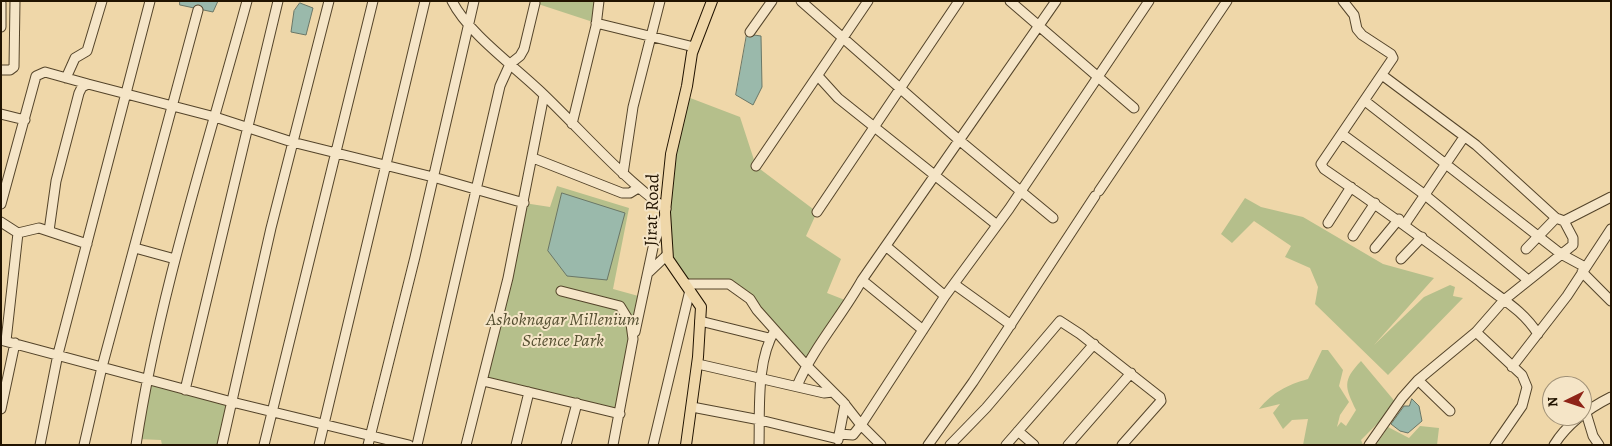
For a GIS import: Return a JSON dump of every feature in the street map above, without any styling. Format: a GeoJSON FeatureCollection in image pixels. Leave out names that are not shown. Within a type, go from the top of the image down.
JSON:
{"type":"FeatureCollection","features":[{"type":"Feature","properties":{"kind":"main road","name":"Jirat Road"},"geometry":{"type":"LineString","coordinates":[[686,445],[698,364],[701,307],[668,259],[666,212],[672,154],[694,47],[712,1]]}},
{"type":"Feature","properties":{"kind":"street"},"geometry":{"type":"LineString","coordinates":[[1,70],[10,70],[14,67],[15,1]]}},
{"type":"Feature","properties":{"kind":"street"},"geometry":{"type":"LineString","coordinates":[[66,78],[75,58],[87,51],[102,1]]}},
{"type":"Feature","properties":{"kind":"street"},"geometry":{"type":"LineString","coordinates":[[40,445],[58,354],[150,1]]}},
{"type":"Feature","properties":{"kind":"street"},"geometry":{"type":"LineString","coordinates":[[136,445],[146,379],[175,259],[247,1]]}},
{"type":"Feature","properties":{"kind":"street"},"geometry":{"type":"LineString","coordinates":[[185,390],[278,1]]}},
{"type":"Feature","properties":{"kind":"street"},"geometry":{"type":"LineString","coordinates":[[222,445],[292,142],[329,1]]}},
{"type":"Feature","properties":{"kind":"street"},"geometry":{"type":"LineString","coordinates":[[264,445],[373,1]]}},
{"type":"Feature","properties":{"kind":"street"},"geometry":{"type":"LineString","coordinates":[[319,445],[424,1]]}},
{"type":"Feature","properties":{"kind":"street"},"geometry":{"type":"LineString","coordinates":[[452,1],[469,24],[623,174],[666,212],[657,235],[647,274],[613,445]]}},
{"type":"Feature","properties":{"kind":"street"},"geometry":{"type":"LineString","coordinates":[[368,445],[474,1]]}},
{"type":"Feature","properties":{"kind":"street"},"geometry":{"type":"LineString","coordinates":[[572,124],[596,23],[599,1]]}},
{"type":"Feature","properties":{"kind":"street"},"geometry":{"type":"LineString","coordinates":[[623,174],[633,107],[660,1]]}},
{"type":"Feature","properties":{"kind":"street"},"geometry":{"type":"LineString","coordinates":[[750,32],[772,1]]}},
{"type":"Feature","properties":{"kind":"street"},"geometry":{"type":"LineString","coordinates":[[802,1],[845,37],[959,140],[1053,218]]}},
{"type":"Feature","properties":{"kind":"street"},"geometry":{"type":"LineString","coordinates":[[756,166],[868,1]]}},
{"type":"Feature","properties":{"kind":"street"},"geometry":{"type":"LineString","coordinates":[[817,212],[959,1]]}},
{"type":"Feature","properties":{"kind":"street"},"geometry":{"type":"LineString","coordinates":[[1010,1],[1134,108]]}},
{"type":"Feature","properties":{"kind":"street"},"geometry":{"type":"LineString","coordinates":[[797,386],[806,365],[850,302],[862,280],[887,247],[1056,1]]}},
{"type":"Feature","properties":{"kind":"street"},"geometry":{"type":"LineString","coordinates":[[692,407],[760,420],[839,439],[852,435],[861,425],[945,296],[1020,192],[1149,1]]}},
{"type":"Feature","properties":{"kind":"street"},"geometry":{"type":"LineString","coordinates":[[928,445],[973,382],[1097,194],[1228,1]]}},
{"type":"Feature","properties":{"kind":"street"},"geometry":{"type":"LineString","coordinates":[[1342,1],[1354,15],[1359,32],[1391,54],[1391,63],[1321,164],[1520,310],[1538,334]]}},
{"type":"Feature","properties":{"kind":"street"},"geometry":{"type":"LineString","coordinates":[[1,3],[1,27]]}},
{"type":"Feature","properties":{"kind":"street"},"geometry":{"type":"LineString","coordinates":[[416,445],[477,191],[500,86],[510,64],[524,50],[535,3]]}},
{"type":"Feature","properties":{"kind":"street"},"geometry":{"type":"LineString","coordinates":[[84,445],[102,367],[198,10]]}},
{"type":"Feature","properties":{"kind":"street"},"geometry":{"type":"LineString","coordinates":[[596,23],[694,47]]}},
{"type":"Feature","properties":{"kind":"street"},"geometry":{"type":"LineString","coordinates":[[1,204],[39,73],[45,72],[215,117],[248,130],[336,154],[386,164],[524,203]]}},
{"type":"Feature","properties":{"kind":"street"},"geometry":{"type":"LineString","coordinates":[[1369,445],[1402,398],[1418,380],[1476,332],[1504,300],[1574,242],[1560,220],[1498,165],[1382,75]]}},
{"type":"Feature","properties":{"kind":"street"},"geometry":{"type":"LineString","coordinates":[[818,76],[838,98],[997,225]]}},
{"type":"Feature","properties":{"kind":"street"},"geometry":{"type":"LineString","coordinates":[[49,231],[56,181],[79,93],[82,87],[88,84]]}},
{"type":"Feature","properties":{"kind":"street"},"geometry":{"type":"LineString","coordinates":[[466,445],[524,203],[544,95]]}},
{"type":"Feature","properties":{"kind":"street"},"geometry":{"type":"LineString","coordinates":[[1365,101],[1445,165],[1583,269],[1611,301]]}},
{"type":"Feature","properties":{"kind":"street"},"geometry":{"type":"LineString","coordinates":[[1,114],[25,120]]}},
{"type":"Feature","properties":{"kind":"street"},"geometry":{"type":"LineString","coordinates":[[1342,134],[1425,195],[1528,280]]}},
{"type":"Feature","properties":{"kind":"street"},"geometry":{"type":"LineString","coordinates":[[1376,248],[1425,195],[1464,137]]}},
{"type":"Feature","properties":{"kind":"street"},"geometry":{"type":"LineString","coordinates":[[533,158],[622,193],[630,193],[638,188]]}},
{"type":"Feature","properties":{"kind":"street"},"geometry":{"type":"LineString","coordinates":[[1328,223],[1351,187]]}},
{"type":"Feature","properties":{"kind":"street"},"geometry":{"type":"LineString","coordinates":[[1526,249],[1539,235],[1560,220],[1611,197]]}},
{"type":"Feature","properties":{"kind":"street"},"geometry":{"type":"LineString","coordinates":[[1353,236],[1375,203]]}},
{"type":"Feature","properties":{"kind":"street"},"geometry":{"type":"LineString","coordinates":[[1,222],[18,233],[35,228],[86,244]]}},
{"type":"Feature","properties":{"kind":"street"},"geometry":{"type":"LineString","coordinates":[[1512,367],[1567,296],[1611,229]]}},
{"type":"Feature","properties":{"kind":"street"},"geometry":{"type":"LineString","coordinates":[[18,233],[4,341],[58,354],[185,390],[409,445]]}},
{"type":"Feature","properties":{"kind":"street"},"geometry":{"type":"LineString","coordinates":[[1401,259],[1422,237]]}},
{"type":"Feature","properties":{"kind":"street"},"geometry":{"type":"LineString","coordinates":[[887,247],[945,296]]}},
{"type":"Feature","properties":{"kind":"street"},"geometry":{"type":"LineString","coordinates":[[135,248],[175,259]]}},
{"type":"Feature","properties":{"kind":"street"},"geometry":{"type":"LineString","coordinates":[[647,274],[667,255]]}},
{"type":"Feature","properties":{"kind":"street"},"geometry":{"type":"LineString","coordinates":[[862,280],[923,330]]}},
{"type":"Feature","properties":{"kind":"street"},"geometry":{"type":"LineString","coordinates":[[653,445],[688,287],[729,284],[750,298],[757,310],[774,330],[845,404],[877,443]]}},
{"type":"Feature","properties":{"kind":"street"},"geometry":{"type":"LineString","coordinates":[[954,284],[1010,325]]}},
{"type":"Feature","properties":{"kind":"street"},"geometry":{"type":"LineString","coordinates":[[561,290],[620,306],[631,324],[633,339]]}},
{"type":"Feature","properties":{"kind":"street"},"geometry":{"type":"LineString","coordinates":[[700,322],[770,338]]}},
{"type":"Feature","properties":{"kind":"street"},"geometry":{"type":"LineString","coordinates":[[950,445],[986,408],[1056,323],[1064,322],[1158,394],[1161,401],[1122,445]]}},
{"type":"Feature","properties":{"kind":"street"},"geometry":{"type":"LineString","coordinates":[[759,445],[762,378],[770,338],[774,330]]}},
{"type":"Feature","properties":{"kind":"street"},"geometry":{"type":"LineString","coordinates":[[1476,332],[1526,382],[1526,397],[1495,445]]}},
{"type":"Feature","properties":{"kind":"street"},"geometry":{"type":"LineString","coordinates":[[1,409],[15,344]]}},
{"type":"Feature","properties":{"kind":"street"},"geometry":{"type":"LineString","coordinates":[[1006,445],[1094,344]]}},
{"type":"Feature","properties":{"kind":"street"},"geometry":{"type":"LineString","coordinates":[[698,364],[824,393],[833,392]]}},
{"type":"Feature","properties":{"kind":"street"},"geometry":{"type":"LineString","coordinates":[[1068,445],[1131,373]]}},
{"type":"Feature","properties":{"kind":"street"},"geometry":{"type":"LineString","coordinates":[[483,380],[620,414]]}},
{"type":"Feature","properties":{"kind":"street"},"geometry":{"type":"LineString","coordinates":[[1418,380],[1450,411]]}},
{"type":"Feature","properties":{"kind":"street"},"geometry":{"type":"LineString","coordinates":[[516,445],[528,392]]}},
{"type":"Feature","properties":{"kind":"street"},"geometry":{"type":"LineString","coordinates":[[1592,409],[1611,397]]}},
{"type":"Feature","properties":{"kind":"street"},"geometry":{"type":"LineString","coordinates":[[566,445],[576,403]]}},
{"type":"Feature","properties":{"kind":"street"},"geometry":{"type":"LineString","coordinates":[[839,439],[845,404]]}},
{"type":"Feature","properties":{"kind":"street"},"geometry":{"type":"LineString","coordinates":[[1554,445],[1561,434],[1571,426]]}},
{"type":"Feature","properties":{"kind":"street"},"geometry":{"type":"LineString","coordinates":[[1590,426],[1593,436],[1599,445]]}},
{"type":"Feature","properties":{"kind":"street"},"geometry":{"type":"LineString","coordinates":[[1018,432],[1034,445]]}},
{"type":"Feature","properties":{"kind":"green space"},"geometry":{"type":"Polygon","coordinates":[[[527,1],[599,1],[596,23],[535,3],[527,1]]]}},
{"type":"Feature","properties":{"kind":"green space"},"geometry":{"type":"Polygon","coordinates":[[[685,96],[740,117],[756,166],[817,212],[806,236],[841,259],[827,293],[850,302],[806,365],[757,310],[729,284],[685,284],[668,259],[667,194],[685,96]]]}},
{"type":"Feature","properties":{"kind":"green space","name":"Ashoknagar Millenium Science Park"},"geometry":{"type":"Polygon","coordinates":[[[557,186],[629,208],[613,289],[642,297],[620,414],[483,381],[524,203],[550,207],[557,186]]]}},
{"type":"Feature","properties":{"kind":"green space"},"geometry":{"type":"Polygon","coordinates":[[[1245,198],[1261,207],[1303,217],[1383,264],[1434,278],[1374,345],[1424,297],[1450,285],[1455,287],[1453,296],[1463,298],[1388,375],[1315,304],[1318,287],[1310,268],[1285,257],[1291,246],[1254,221],[1232,243],[1221,234],[1245,198]]]}},
{"type":"Feature","properties":{"kind":"green space"},"geometry":{"type":"Polygon","coordinates":[[[1322,350],[1328,350],[1343,370],[1339,386],[1349,402],[1340,415],[1337,427],[1341,422],[1346,426],[1356,410],[1349,395],[1347,384],[1351,374],[1361,361],[1397,404],[1361,440],[1363,445],[1303,445],[1308,419],[1292,420],[1283,429],[1273,413],[1280,404],[1259,409],[1281,390],[1308,379],[1322,350]]]}},
{"type":"Feature","properties":{"kind":"green space"},"geometry":{"type":"Polygon","coordinates":[[[147,379],[232,402],[222,445],[162,445],[161,440],[137,439],[147,379]]]}},
{"type":"Feature","properties":{"kind":"green space"},"geometry":{"type":"Polygon","coordinates":[[[1420,426],[1439,428],[1437,445],[1376,445],[1388,427],[1409,438],[1420,426]]]}},
{"type":"Feature","properties":{"kind":"shaded area"},"geometry":{"type":"Polygon","coordinates":[[[180,1],[218,1],[213,12],[180,5],[180,1]]]}},
{"type":"Feature","properties":{"kind":"shaded area"},"geometry":{"type":"Polygon","coordinates":[[[300,3],[313,8],[306,35],[291,32],[294,11],[300,3]]]}},
{"type":"Feature","properties":{"kind":"shaded area"},"geometry":{"type":"Polygon","coordinates":[[[747,34],[761,36],[762,87],[753,105],[736,95],[747,34]]]}},
{"type":"Feature","properties":{"kind":"shaded area"},"geometry":{"type":"Polygon","coordinates":[[[562,193],[625,213],[607,280],[567,276],[548,251],[562,193]]]}},
{"type":"Feature","properties":{"kind":"shaded area"},"geometry":{"type":"Polygon","coordinates":[[[1412,399],[1419,406],[1422,421],[1408,433],[1400,431],[1391,424],[1404,406],[1409,406],[1412,399]]]}}]}
